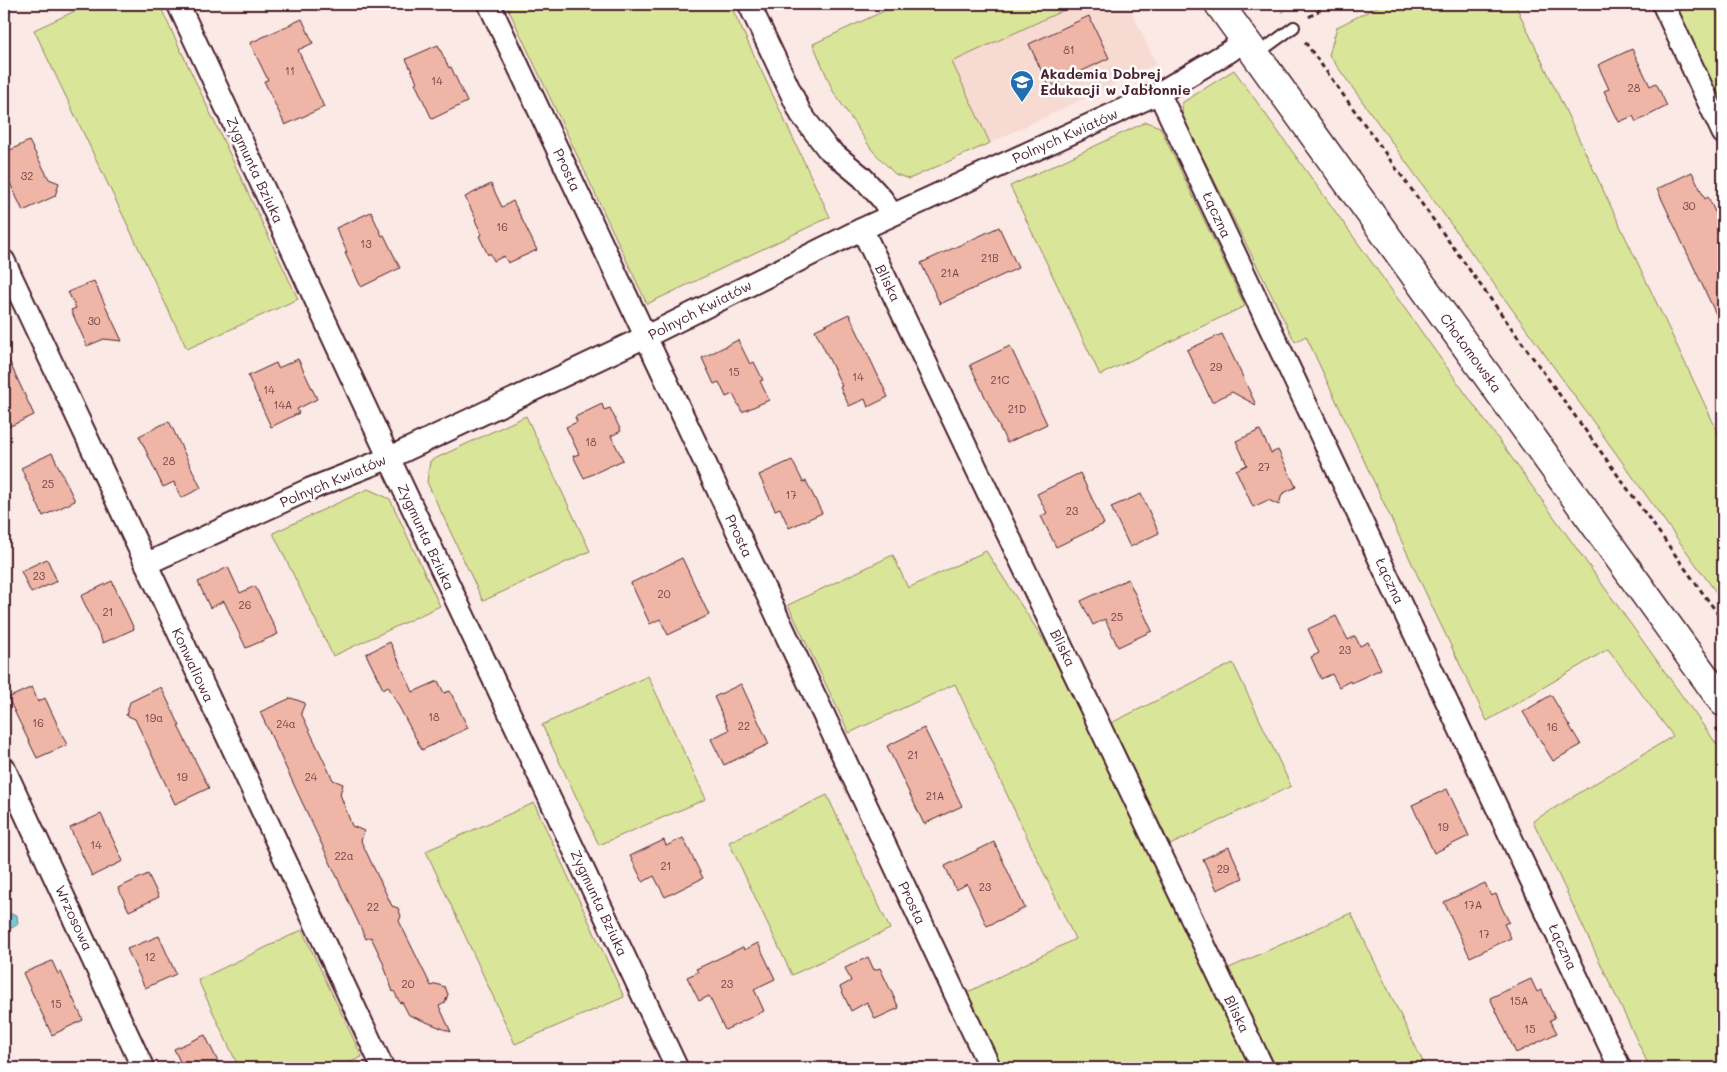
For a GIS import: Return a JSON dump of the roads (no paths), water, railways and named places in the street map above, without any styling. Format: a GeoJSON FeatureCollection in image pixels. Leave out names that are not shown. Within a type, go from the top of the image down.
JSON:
{"type":"FeatureCollection","features":[{"type":"Feature","properties":{"kind":"street","name":"Zygmunta Bziuka"},"geometry":{"type":"LineString","coordinates":[[178,4],[389,458],[677,1068]]}},
{"type":"Feature","properties":{"kind":"street","name":"Prosta"},"geometry":{"type":"LineString","coordinates":[[489,4],[990,1068]]}},
{"type":"Feature","properties":{"kind":"street"},"geometry":{"type":"LineString","coordinates":[[749,4],[801,114],[827,148],[862,178],[882,199],[892,215]]}},
{"type":"Feature","properties":{"kind":"street","name":"Chotomowska"},"geometry":{"type":"LineString","coordinates":[[1219,4],[1723,702]]}},
{"type":"Feature","properties":{"kind":"street"},"geometry":{"type":"LineString","coordinates":[[1663,4],[1723,133]]}},
{"type":"Feature","properties":{"kind":"street","name":"Polnych Kwiatów"},"geometry":{"type":"LineString","coordinates":[[146,564],[310,489],[389,458],[645,337],[862,228],[1159,93],[1230,51],[1251,47]]}},
{"type":"Feature","properties":{"kind":"street","name":"Łączna"},"geometry":{"type":"LineString","coordinates":[[1159,93],[1620,1068]]}},
{"type":"Feature","properties":{"kind":"street","name":"Bliska"},"geometry":{"type":"LineString","coordinates":[[862,228],[1263,1068]]}},
{"type":"Feature","properties":{"kind":"street","name":"Konwaliowa"},"geometry":{"type":"LineString","coordinates":[[4,261],[383,1068]]}},
{"type":"Feature","properties":{"kind":"street","name":"Wrzosowa"},"geometry":{"type":"LineString","coordinates":[[4,768],[143,1068]]}},
{"type":"Feature","properties":{"kind":"lane"},"geometry":{"type":"LineString","coordinates":[[1251,47],[1294,27]]}},
{"type":"Feature","properties":{"kind":"water"},"geometry":{"type":"Polygon","coordinates":[[[4,913],[17,915],[18,924],[12,928],[4,927],[4,913]]]}},
{"type":"Feature","properties":{"kind":"place","name":"Akademia Dobrej Edukacji w Jabłonnie"},"geometry":{"type":"Point","coordinates":[1022,103]}}]}
